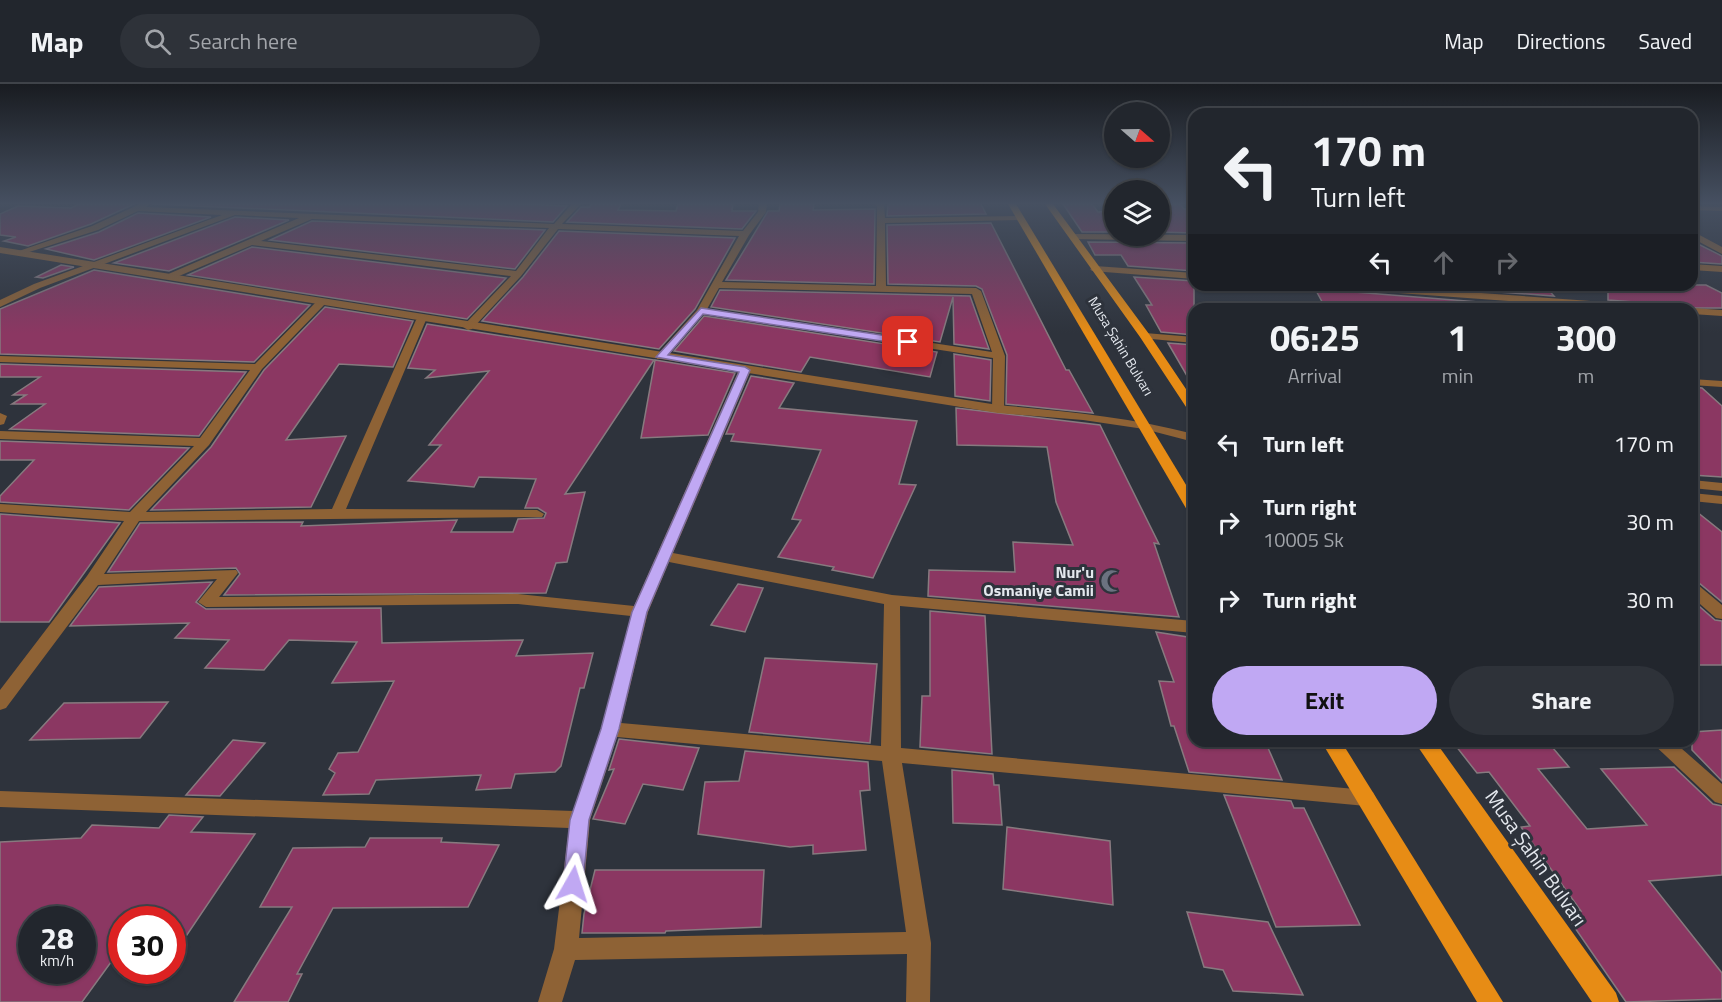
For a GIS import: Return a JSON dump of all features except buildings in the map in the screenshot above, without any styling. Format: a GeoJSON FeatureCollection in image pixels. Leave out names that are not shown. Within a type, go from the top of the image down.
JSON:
{"type":"FeatureCollection","features":[{"type":"Feature","properties":{"kind":"main road","name":"Musa Şahin Bulvarı"},"geometry":{"type":"LineString","coordinates":[[1037,247],[1188,500]]}},
{"type":"Feature","properties":{"kind":"main road","name":"Musa Şahin Bulvarı"},"geometry":{"type":"LineString","coordinates":[[1080,247],[1145,336],[1188,401]]}},
{"type":"Feature","properties":{"kind":"main road"},"geometry":{"type":"LineString","coordinates":[[1335,747],[1491,1002]]}},
{"type":"Feature","properties":{"kind":"main road","name":"Musa Şahin Bulvarı"},"geometry":{"type":"LineString","coordinates":[[1428,747],[1607,1002]]}},
{"type":"Feature","properties":{"kind":"street"},"geometry":{"type":"LineString","coordinates":[[20,252],[36,247]]}},
{"type":"Feature","properties":{"kind":"street"},"geometry":{"type":"LineString","coordinates":[[0,303],[37,286],[146,247]]}},
{"type":"Feature","properties":{"kind":"street"},"geometry":{"type":"LineString","coordinates":[[169,277],[240,247]]}},
{"type":"Feature","properties":{"kind":"street"},"geometry":{"type":"LineString","coordinates":[[291,247],[518,274]]}},
{"type":"Feature","properties":{"kind":"street"},"geometry":{"type":"LineString","coordinates":[[468,327],[518,274],[539,247]]}},
{"type":"Feature","properties":{"kind":"street"},"geometry":{"type":"LineString","coordinates":[[662,357],[701,311],[738,247]]}},
{"type":"Feature","properties":{"kind":"street"},"geometry":{"type":"LineString","coordinates":[[881,288],[882,247]]}},
{"type":"Feature","properties":{"kind":"street"},"geometry":{"type":"LineString","coordinates":[[0,250],[421,320],[998,409],[1083,416],[1145,425],[1188,436]]}},
{"type":"Feature","properties":{"kind":"street"},"geometry":{"type":"LineString","coordinates":[[1698,267],[1722,269]]}},
{"type":"Feature","properties":{"kind":"street"},"geometry":{"type":"LineString","coordinates":[[1095,269],[1188,276]]}},
{"type":"Feature","properties":{"kind":"street"},"geometry":{"type":"LineString","coordinates":[[716,285],[976,291],[999,356],[998,409]]}},
{"type":"Feature","properties":{"kind":"street"},"geometry":{"type":"LineString","coordinates":[[1412,291],[1578,303]]}},
{"type":"Feature","properties":{"kind":"street"},"geometry":{"type":"LineString","coordinates":[[0,703],[93,580],[134,517],[204,441],[258,367],[321,303]]}},
{"type":"Feature","properties":{"kind":"street"},"geometry":{"type":"LineString","coordinates":[[701,311],[999,356]]}},
{"type":"Feature","properties":{"kind":"street"},"geometry":{"type":"LineString","coordinates":[[1698,311],[1722,313]]}},
{"type":"Feature","properties":{"kind":"street"},"geometry":{"type":"LineString","coordinates":[[337,513],[421,320]]}},
{"type":"Feature","properties":{"kind":"street"},"geometry":{"type":"LineString","coordinates":[[1145,336],[1188,340]]}},
{"type":"Feature","properties":{"kind":"street"},"geometry":{"type":"LineString","coordinates":[[0,359],[258,367]]}},
{"type":"Feature","properties":{"kind":"street"},"geometry":{"type":"LineString","coordinates":[[550,1002],[566,949],[580,820],[610,729],[640,612],[745,370]]}},
{"type":"Feature","properties":{"kind":"street"},"geometry":{"type":"LineString","coordinates":[[1698,382],[1722,384]]}},
{"type":"Feature","properties":{"kind":"street"},"geometry":{"type":"LineString","coordinates":[[0,421],[1,416]]}},
{"type":"Feature","properties":{"kind":"street"},"geometry":{"type":"LineString","coordinates":[[0,435],[204,441]]}},
{"type":"Feature","properties":{"kind":"street"},"geometry":{"type":"LineString","coordinates":[[1698,485],[1722,487]]}},
{"type":"Feature","properties":{"kind":"street"},"geometry":{"type":"LineString","coordinates":[[1698,498],[1722,500]]}},
{"type":"Feature","properties":{"kind":"street"},"geometry":{"type":"LineString","coordinates":[[0,508],[134,517],[337,513],[537,514]]}},
{"type":"Feature","properties":{"kind":"street"},"geometry":{"type":"LineString","coordinates":[[664,556],[892,600],[1188,626]]}},
{"type":"Feature","properties":{"kind":"street"},"geometry":{"type":"LineString","coordinates":[[93,580],[230,573],[206,602],[518,599],[640,612]]}},
{"type":"Feature","properties":{"kind":"street"},"geometry":{"type":"LineString","coordinates":[[1698,594],[1722,614]]}},
{"type":"Feature","properties":{"kind":"street"},"geometry":{"type":"LineString","coordinates":[[892,600],[891,755],[919,943],[918,1002]]}},
{"type":"Feature","properties":{"kind":"street"},"geometry":{"type":"LineString","coordinates":[[610,729],[1366,798]]}},
{"type":"Feature","properties":{"kind":"street"},"geometry":{"type":"LineString","coordinates":[[1667,747],[1722,796]]}},
{"type":"Feature","properties":{"kind":"street"},"geometry":{"type":"LineString","coordinates":[[0,799],[580,820]]}},
{"type":"Feature","properties":{"kind":"street"},"geometry":{"type":"LineString","coordinates":[[566,949],[919,943]]}},
{"type":"Feature","properties":{"kind":"place","name":"Nur'u Osmaniye Camii"},"geometry":{"type":"Point","coordinates":[1112,581]}},
{"type":"Feature","properties":{"kind":"route"},"geometry":{"type":"LineString","coordinates":[[573,884],[580,820],[610,729],[640,612],[745,370],[662,357],[701,311],[908,342]]}}]}
